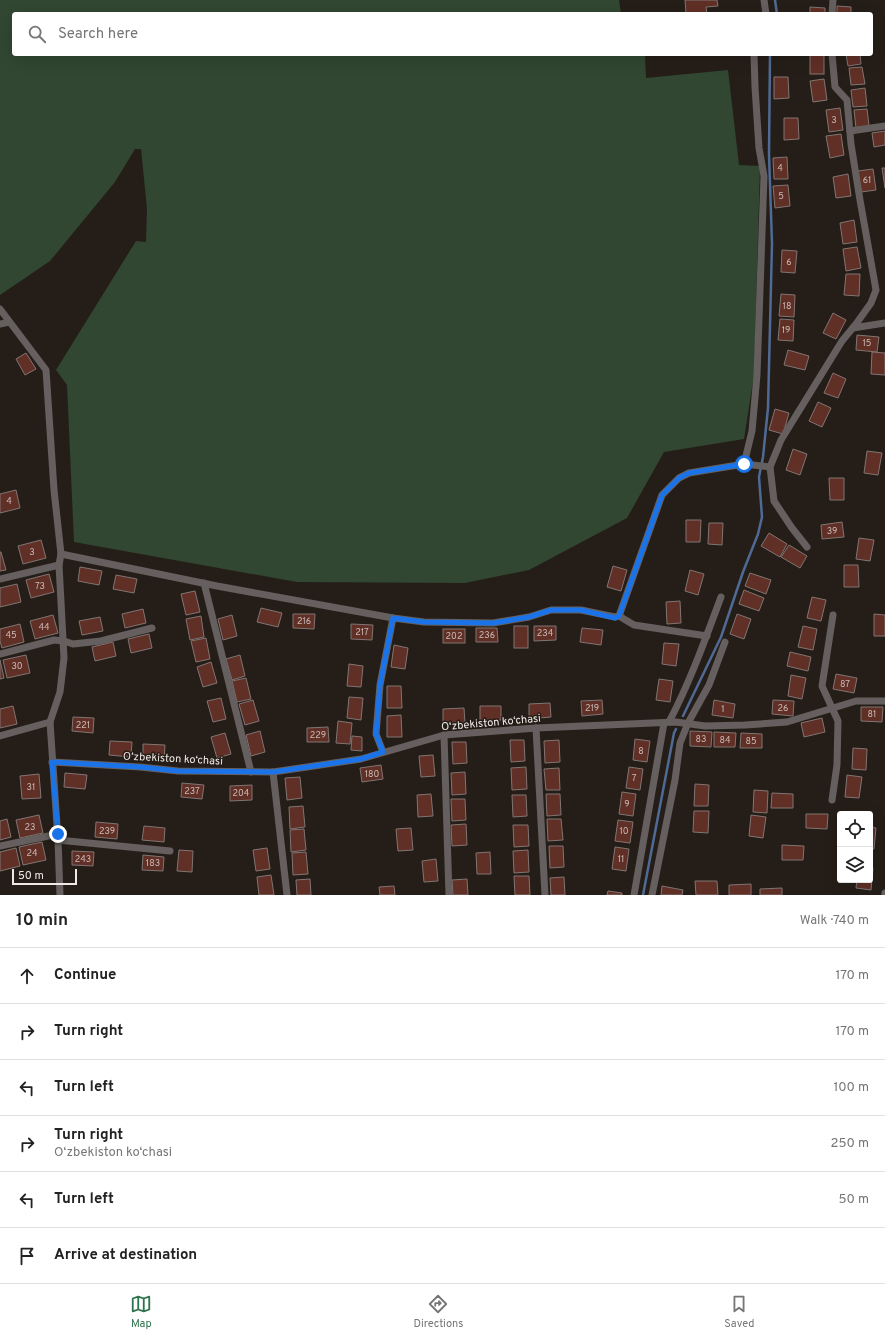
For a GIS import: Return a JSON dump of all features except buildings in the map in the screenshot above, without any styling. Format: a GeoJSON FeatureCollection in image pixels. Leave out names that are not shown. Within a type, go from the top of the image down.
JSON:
{"type":"FeatureCollection","features":[{"type":"Feature","properties":{"kind":"street"},"geometry":{"type":"LineString","coordinates":[[764,0],[766,12]]}},
{"type":"Feature","properties":{"kind":"street"},"geometry":{"type":"LineString","coordinates":[[832,12],[834,0]]}},
{"type":"Feature","properties":{"kind":"street"},"geometry":{"type":"LineString","coordinates":[[744,464],[752,431],[757,375],[764,176],[759,142],[754,56]]}},
{"type":"Feature","properties":{"kind":"street"},"geometry":{"type":"LineString","coordinates":[[807,547],[774,501],[770,467],[781,440],[842,341],[871,303],[876,290],[860,200],[846,100],[835,87],[832,56]]}},
{"type":"Feature","properties":{"kind":"street"},"geometry":{"type":"LineString","coordinates":[[850,131],[885,126]]}},
{"type":"Feature","properties":{"kind":"street"},"geometry":{"type":"LineString","coordinates":[[0,309],[46,370],[54,490],[61,554],[59,565],[64,641],[64,658],[60,692],[50,722],[58,837],[60,895]]}},
{"type":"Feature","properties":{"kind":"street"},"geometry":{"type":"LineString","coordinates":[[0,324],[9,322]]}},
{"type":"Feature","properties":{"kind":"street"},"geometry":{"type":"LineString","coordinates":[[853,328],[885,323]]}},
{"type":"Feature","properties":{"kind":"street"},"geometry":{"type":"LineString","coordinates":[[619,616],[662,495],[679,478],[689,473],[744,464],[770,467]]}},
{"type":"Feature","properties":{"kind":"street"},"geometry":{"type":"LineString","coordinates":[[61,554],[204,583],[393,618],[424,622],[493,623],[529,617],[551,610],[581,610],[615,618],[619,616],[634,625],[707,636]]}},
{"type":"Feature","properties":{"kind":"street"},"geometry":{"type":"LineString","coordinates":[[0,579],[59,565]]}},
{"type":"Feature","properties":{"kind":"street"},"geometry":{"type":"LineString","coordinates":[[204,583],[251,772]]}},
{"type":"Feature","properties":{"kind":"street"},"geometry":{"type":"LineString","coordinates":[[634,895],[666,722],[682,696],[721,598]]}},
{"type":"Feature","properties":{"kind":"street"},"geometry":{"type":"LineString","coordinates":[[832,615],[822,686],[838,721],[837,765],[832,800]]}},
{"type":"Feature","properties":{"kind":"street"},"geometry":{"type":"LineString","coordinates":[[383,752],[376,734],[380,685],[393,618]]}},
{"type":"Feature","properties":{"kind":"street"},"geometry":{"type":"LineString","coordinates":[[0,654],[54,640],[73,644],[101,641],[152,628]]}},
{"type":"Feature","properties":{"kind":"street"},"geometry":{"type":"LineString","coordinates":[[652,895],[675,780],[680,743],[688,723],[709,685],[725,642]]}},
{"type":"Feature","properties":{"kind":"street","name":"O‘zbekiston ko‘chasi"},"geometry":{"type":"LineString","coordinates":[[52,762],[140,767],[178,771],[273,772],[361,759],[444,736],[536,728],[666,722],[688,723],[705,726],[787,722],[832,707],[856,701],[885,701]]}},
{"type":"Feature","properties":{"kind":"street"},"geometry":{"type":"LineString","coordinates":[[0,736],[50,722]]}},
{"type":"Feature","properties":{"kind":"street"},"geometry":{"type":"LineString","coordinates":[[536,728],[545,895]]}},
{"type":"Feature","properties":{"kind":"street"},"geometry":{"type":"LineString","coordinates":[[444,736],[449,895]]}},
{"type":"Feature","properties":{"kind":"street"},"geometry":{"type":"LineString","coordinates":[[273,772],[287,895]]}},
{"type":"Feature","properties":{"kind":"street"},"geometry":{"type":"LineString","coordinates":[[0,846],[58,837],[170,851]]}},
{"type":"Feature","properties":{"kind":"green space"},"geometry":{"type":"Polygon","coordinates":[[[0,0],[619,0],[621,12],[12,12],[12,56],[645,56],[646,78],[728,70],[739,165],[760,166],[754,375],[744,439],[664,452],[627,518],[529,570],[465,583],[297,582],[74,542],[67,385],[56,370],[136,241],[146,242],[147,209],[141,149],[135,149],[115,182],[50,261],[0,295],[0,0]]]}},
{"type":"Feature","properties":{"kind":"waterway"},"geometry":{"type":"LineString","coordinates":[[775,0],[777,12]]}},
{"type":"Feature","properties":{"kind":"waterway"},"geometry":{"type":"LineString","coordinates":[[683,716],[721,637],[743,572],[758,534],[762,517],[759,477],[763,457],[768,408],[772,244],[769,154],[770,56]]}},
{"type":"Feature","properties":{"kind":"waterway"},"geometry":{"type":"LineString","coordinates":[[643,895],[676,729]]}},
{"type":"Feature","properties":{"kind":"route"},"geometry":{"type":"LineString","coordinates":[[58,834],[52,762],[140,767],[178,771],[273,772],[361,759],[383,752],[376,734],[380,685],[393,618],[424,622],[493,623],[529,617],[551,610],[581,610],[615,618],[619,616],[622,611],[662,495],[679,478],[689,473],[744,464]]}}]}
